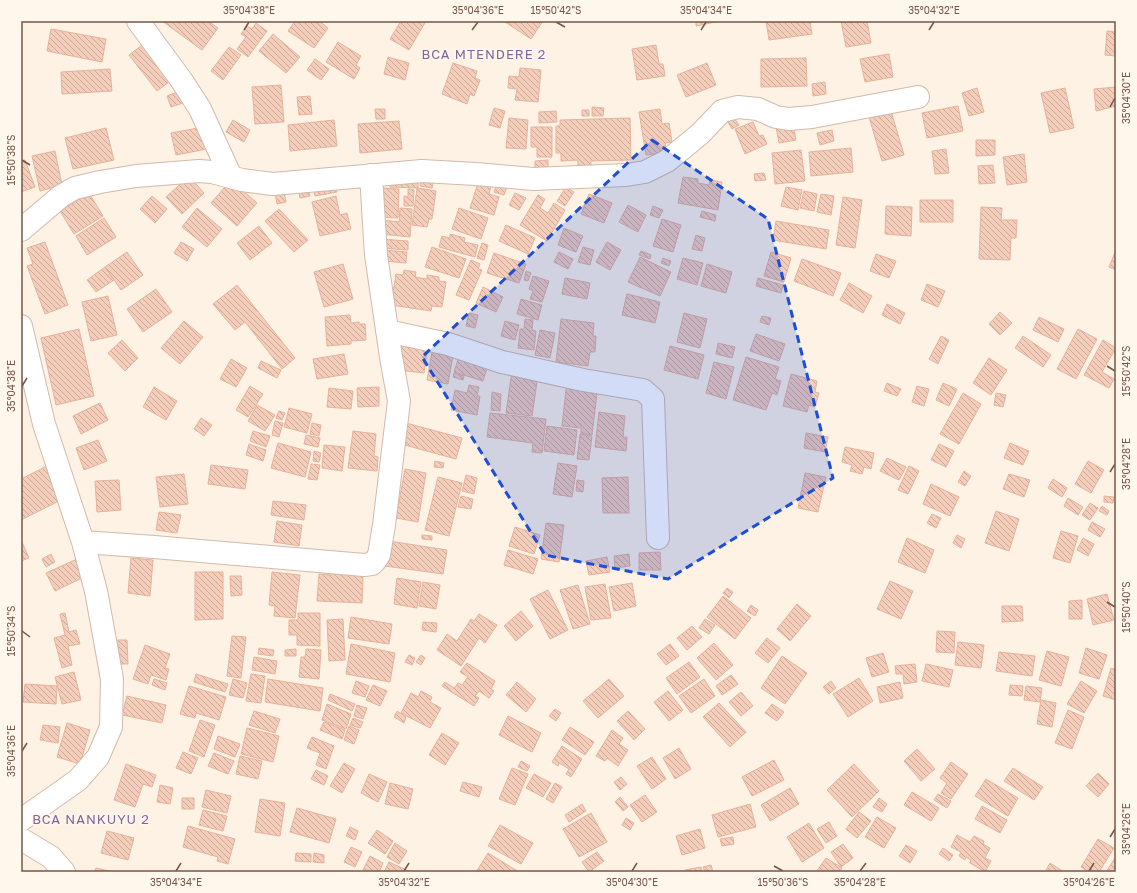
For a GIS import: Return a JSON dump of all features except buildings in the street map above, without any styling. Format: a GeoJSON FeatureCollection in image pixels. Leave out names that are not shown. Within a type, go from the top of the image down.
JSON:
{"type":"FeatureCollection","features":[{"type":"Feature","properties":{"kind":"street"},"geometry":{"type":"LineString","coordinates":[[138,21],[200,109],[230,177]]}},
{"type":"Feature","properties":{"kind":"street"},"geometry":{"type":"LineString","coordinates":[[21,230],[61,196],[75,188],[136,176],[200,170],[242,180],[273,184],[422,172],[533,179],[582,178],[632,174],[645,172],[667,161],[700,134],[722,112],[738,107],[758,109],[776,117],[789,119],[812,118],[918,97]]}},
{"type":"Feature","properties":{"kind":"street"},"geometry":{"type":"LineString","coordinates":[[82,542],[364,565],[372,564],[375,561],[379,555],[384,525],[399,401],[376,255],[371,175]]}},
{"type":"Feature","properties":{"kind":"street"},"geometry":{"type":"LineString","coordinates":[[21,326],[44,424],[82,542],[96,591],[112,679],[111,727],[98,757],[78,780],[21,820]]}},
{"type":"Feature","properties":{"kind":"street"},"geometry":{"type":"LineString","coordinates":[[387,331],[448,344],[502,362],[583,380],[643,390],[653,399],[658,538]]}},
{"type":"Feature","properties":{"kind":"street"},"geometry":{"type":"LineString","coordinates":[[21,839],[51,857],[64,872]]}},
{"type":"Feature","properties":{"kind":"highlighted area"},"geometry":{"type":"Polygon","coordinates":[[[652,140],[768,219],[833,478],[668,579],[545,555],[422,357],[652,140]]]}},
{"type":"Feature","properties":{"kind":"district","name":"BCA MTENDERE 2"},"geometry":{"type":"Point","coordinates":[484,54]}},
{"type":"Feature","properties":{"kind":"district","name":"BCA NANKUYU 2"},"geometry":{"type":"Point","coordinates":[91,819]}}]}
